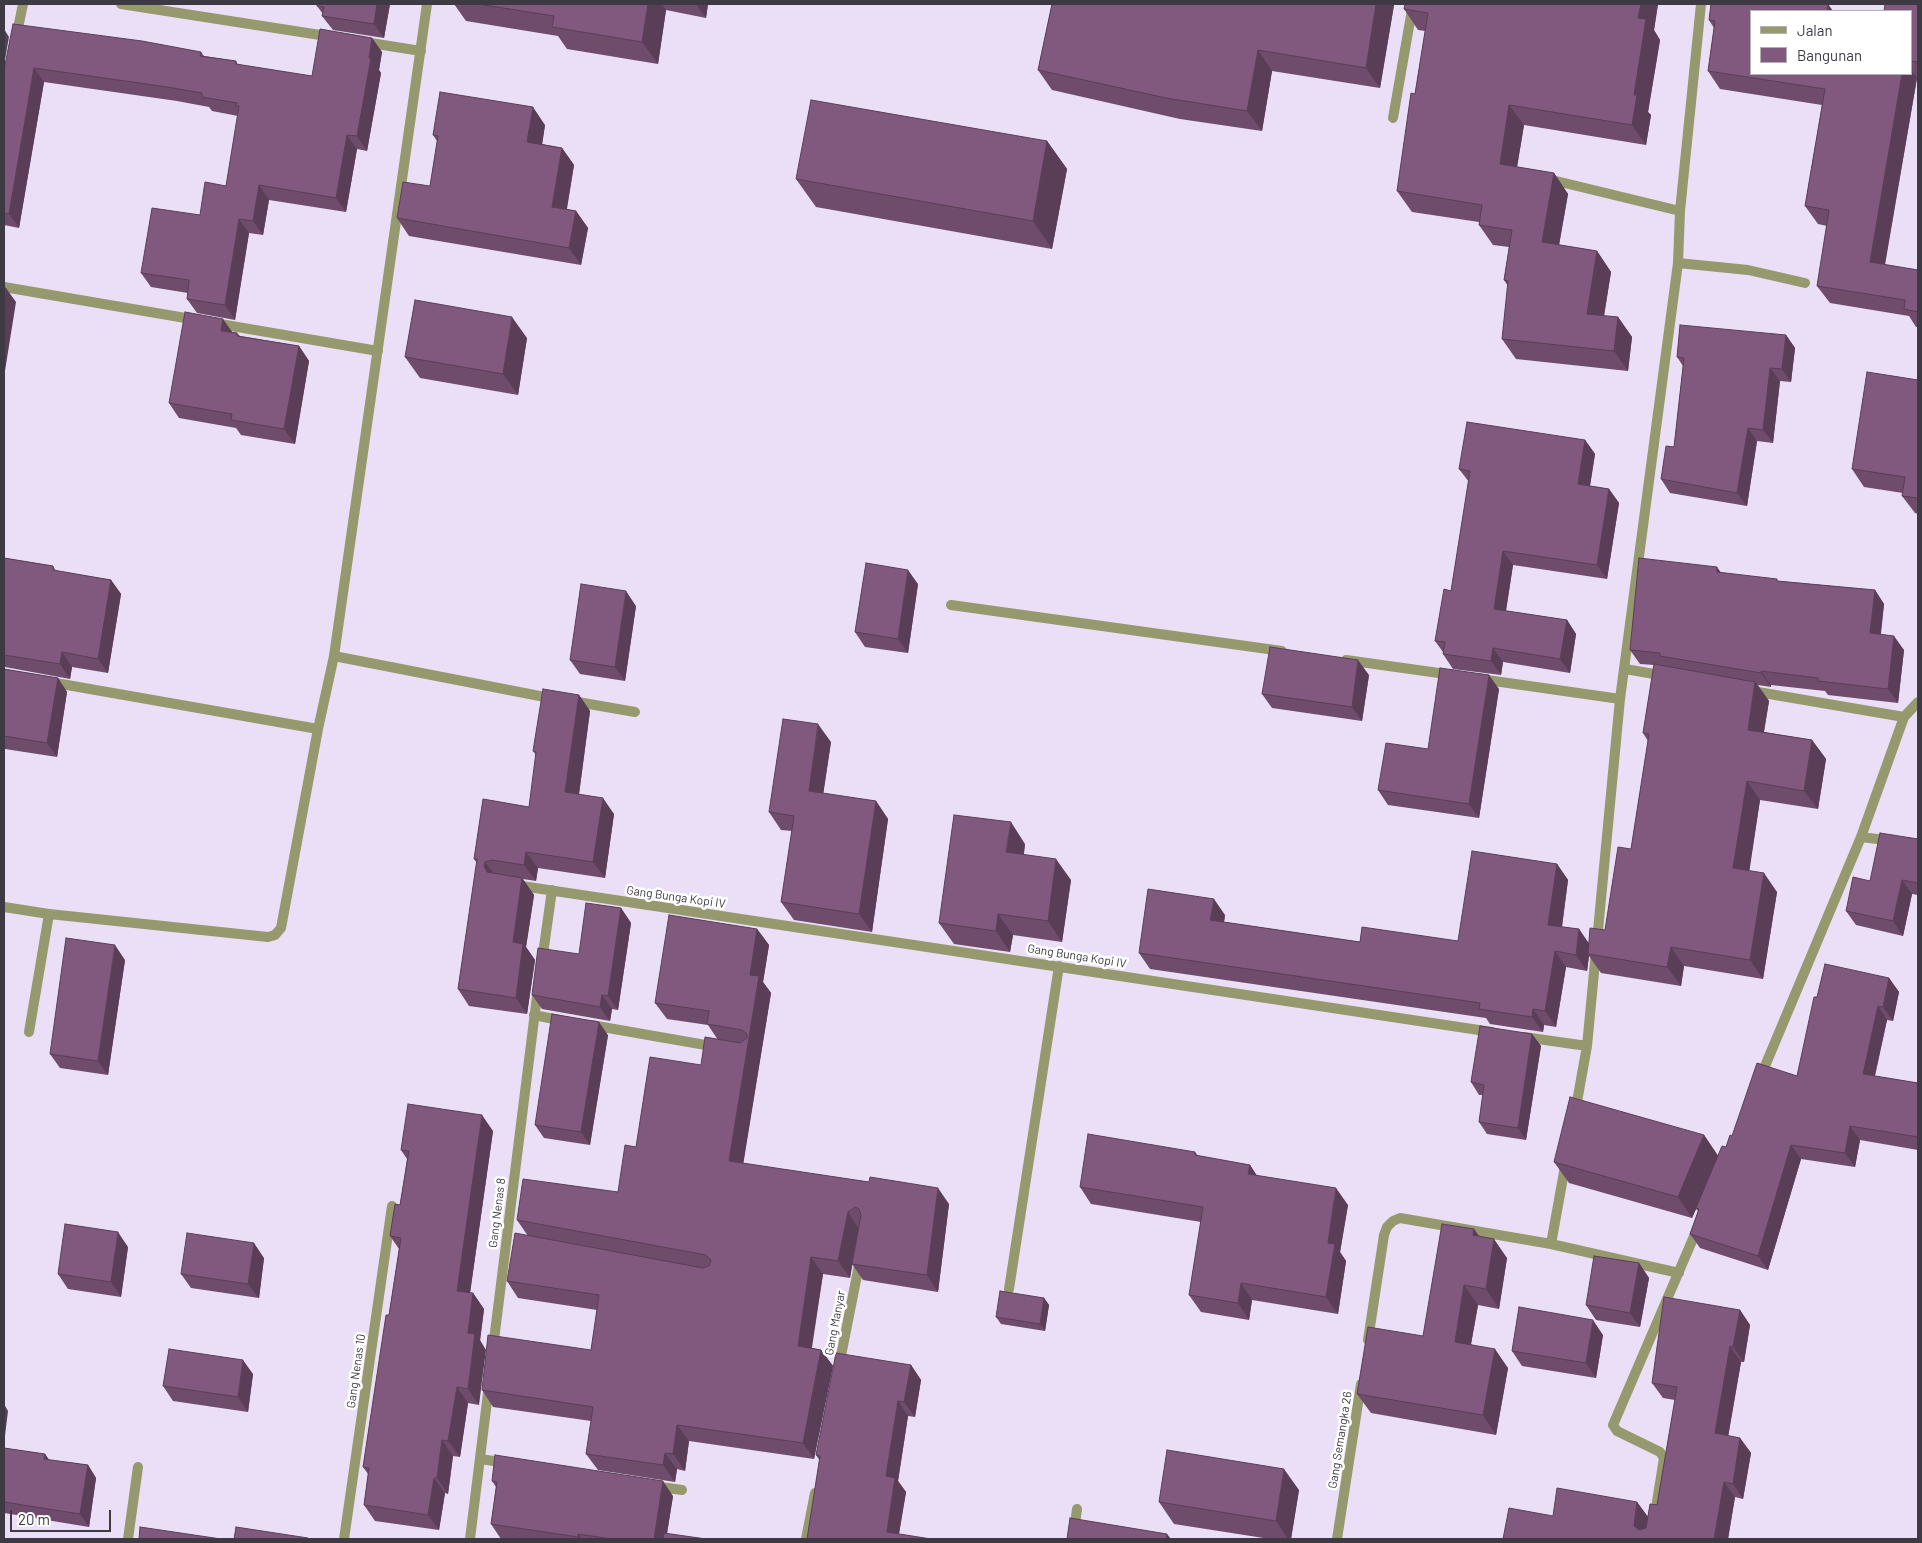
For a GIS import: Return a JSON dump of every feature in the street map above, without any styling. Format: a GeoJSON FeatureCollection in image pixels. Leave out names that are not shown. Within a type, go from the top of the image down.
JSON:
{"type":"FeatureCollection","features":[{"type":"Feature","properties":{"kind":"street"},"geometry":{"type":"LineString","coordinates":[[13,51],[23,4]]}},
{"type":"Feature","properties":{"kind":"street"},"geometry":{"type":"LineString","coordinates":[[122,4],[421,51]]}},
{"type":"Feature","properties":{"kind":"street"},"geometry":{"type":"LineString","coordinates":[[4,907],[49,914],[268,937],[275,934],[281,928],[318,729],[334,656],[427,4]]}},
{"type":"Feature","properties":{"kind":"street"},"geometry":{"type":"LineString","coordinates":[[1393,118],[1413,4]]}},
{"type":"Feature","properties":{"kind":"street"},"geometry":{"type":"LineString","coordinates":[[1573,1122],[1587,1046],[1620,699],[1678,263],[1680,211],[1701,4]]}},
{"type":"Feature","properties":{"kind":"street"},"geometry":{"type":"LineString","coordinates":[[1544,178],[1680,211]]}},
{"type":"Feature","properties":{"kind":"street"},"geometry":{"type":"LineString","coordinates":[[1678,263],[1748,270],[1805,283]]}},
{"type":"Feature","properties":{"kind":"street"},"geometry":{"type":"LineString","coordinates":[[4,287],[378,351]]}},
{"type":"Feature","properties":{"kind":"street"},"geometry":{"type":"LineString","coordinates":[[951,605],[1296,653]]}},
{"type":"Feature","properties":{"kind":"street"},"geometry":{"type":"LineString","coordinates":[[334,656],[476,685],[635,712]]}},
{"type":"Feature","properties":{"kind":"street"},"geometry":{"type":"LineString","coordinates":[[1335,658],[1620,699]]}},
{"type":"Feature","properties":{"kind":"street"},"geometry":{"type":"LineString","coordinates":[[1625,669],[1673,678]]}},
{"type":"Feature","properties":{"kind":"street"},"geometry":{"type":"LineString","coordinates":[[43,681],[318,729]]}},
{"type":"Feature","properties":{"kind":"street"},"geometry":{"type":"LineString","coordinates":[[1740,689],[1904,717]]}},
{"type":"Feature","properties":{"kind":"street"},"geometry":{"type":"LineString","coordinates":[[1755,1092],[1861,837],[1904,717],[1918,702]]}},
{"type":"Feature","properties":{"kind":"street"},"geometry":{"type":"LineString","coordinates":[[1861,837],[1918,844]]}},
{"type":"Feature","properties":{"kind":"street","name":"Gang Bunga Kopi IV"},"geometry":{"type":"LineString","coordinates":[[502,884],[1587,1046]]}},
{"type":"Feature","properties":{"kind":"street","name":"Gang Nenas 8"},"geometry":{"type":"LineString","coordinates":[[470,1539],[491,1368],[511,1240],[534,1015],[540,973],[557,891]]}},
{"type":"Feature","properties":{"kind":"street"},"geometry":{"type":"LineString","coordinates":[[29,1032],[49,914]]}},
{"type":"Feature","properties":{"kind":"street"},"geometry":{"type":"LineString","coordinates":[[1009,1289],[1059,966]]}},
{"type":"Feature","properties":{"kind":"street"},"geometry":{"type":"LineString","coordinates":[[534,1015],[724,1048]]}},
{"type":"Feature","properties":{"kind":"street"},"geometry":{"type":"LineString","coordinates":[[1551,1244],[1568,1150]]}},
{"type":"Feature","properties":{"kind":"street","name":"Gang Nenas 10"},"geometry":{"type":"LineString","coordinates":[[344,1539],[392,1206]]}},
{"type":"Feature","properties":{"kind":"street"},"geometry":{"type":"LineString","coordinates":[[1366,1354],[1387,1227],[1400,1218],[1551,1244],[1678,1273]]}},
{"type":"Feature","properties":{"kind":"street"},"geometry":{"type":"LineString","coordinates":[[1651,1539],[1664,1462],[1662,1455],[1617,1431],[1613,1425],[1701,1219]]}},
{"type":"Feature","properties":{"kind":"street","name":"Gang Manyar"},"geometry":{"type":"LineString","coordinates":[[838,1375],[862,1249]]}},
{"type":"Feature","properties":{"kind":"street","name":"Gang Semangka 26"},"geometry":{"type":"LineString","coordinates":[[1337,1539],[1362,1373]]}},
{"type":"Feature","properties":{"kind":"street"},"geometry":{"type":"LineString","coordinates":[[480,1458],[518,1464]]}},
{"type":"Feature","properties":{"kind":"street"},"geometry":{"type":"LineString","coordinates":[[128,1539],[138,1467]]}},
{"type":"Feature","properties":{"kind":"street"},"geometry":{"type":"LineString","coordinates":[[806,1539],[817,1481]]}},
{"type":"Feature","properties":{"kind":"street"},"geometry":{"type":"LineString","coordinates":[[644,1484],[682,1490]]}},
{"type":"Feature","properties":{"kind":"street"},"geometry":{"type":"LineString","coordinates":[[1073,1539],[1077,1509]]}},
{"type":"Feature","properties":{"kind":"building"},"geometry":{"type":"Polygon","coordinates":[[[317,4],[377,4],[374,24],[322,16],[324,7],[317,6],[317,4]]]}},
{"type":"Feature","properties":{"kind":"building"},"geometry":{"type":"Polygon","coordinates":[[[478,4],[648,4],[642,42],[552,27],[554,16],[478,4]]]}},
{"type":"Feature","properties":{"kind":"building"},"geometry":{"type":"Polygon","coordinates":[[[1052,4],[1376,4],[1366,68],[1258,50],[1247,111],[1166,98],[1038,70],[1052,4]]]}},
{"type":"Feature","properties":{"kind":"building"},"geometry":{"type":"Polygon","coordinates":[[[1405,4],[1641,4],[1638,18],[1646,19],[1634,95],[1637,95],[1632,125],[1509,105],[1500,164],[1554,173],[1542,242],[1597,251],[1587,314],[1618,317],[1614,351],[1502,339],[1508,281],[1504,280],[1512,230],[1479,225],[1482,205],[1397,191],[1411,93],[1415,94],[1428,13],[1404,9],[1405,4]]]}},
{"type":"Feature","properties":{"kind":"building"},"geometry":{"type":"Polygon","coordinates":[[[1711,4],[1828,4],[1827,10],[1750,10],[1750,75],[1902,75],[1870,262],[1918,270],[1918,312],[1904,309],[1905,300],[1817,286],[1829,210],[1805,206],[1825,89],[1708,71],[1715,21],[1709,20],[1711,4]]]}},
{"type":"Feature","properties":{"kind":"building"},"geometry":{"type":"Polygon","coordinates":[[[1885,4],[1918,4],[1918,62],[1912,61],[1912,10],[1884,10],[1885,4]]]}},
{"type":"Feature","properties":{"kind":"building"},"geometry":{"type":"Polygon","coordinates":[[[13,24],[142,41],[201,52],[200,56],[236,61],[236,64],[312,76],[320,29],[372,38],[369,58],[371,58],[357,136],[347,135],[336,198],[259,185],[253,221],[239,219],[225,305],[187,299],[189,280],[141,273],[152,208],[200,215],[205,182],[226,186],[239,106],[236,106],[237,103],[202,97],[202,93],[34,68],[9,214],[4,213],[4,70],[13,24]]]}},
{"type":"Feature","properties":{"kind":"building"},"geometry":{"type":"Polygon","coordinates":[[[440,92],[533,107],[527,142],[562,148],[552,207],[576,211],[569,248],[397,218],[403,182],[430,186],[438,136],[433,135],[440,92]]]}},
{"type":"Feature","properties":{"kind":"building"},"geometry":{"type":"Polygon","coordinates":[[[811,100],[1047,141],[1033,221],[796,179],[811,100]]]}},
{"type":"Feature","properties":{"kind":"building"},"geometry":{"type":"Polygon","coordinates":[[[415,300],[512,317],[503,374],[405,357],[415,300]]]}},
{"type":"Feature","properties":{"kind":"building"},"geometry":{"type":"Polygon","coordinates":[[[185,312],[223,319],[221,331],[237,333],[237,336],[299,346],[284,429],[231,420],[232,414],[169,403],[185,312]]]}},
{"type":"Feature","properties":{"kind":"building"},"geometry":{"type":"Polygon","coordinates":[[[1680,325],[1786,335],[1782,369],[1770,368],[1763,430],[1748,428],[1737,493],[1661,479],[1666,446],[1674,447],[1684,358],[1677,357],[1680,325]]]}},
{"type":"Feature","properties":{"kind":"building"},"geometry":{"type":"Polygon","coordinates":[[[1867,372],[1918,380],[1918,498],[1902,496],[1905,477],[1852,469],[1867,372]]]}},
{"type":"Feature","properties":{"kind":"building"},"geometry":{"type":"Polygon","coordinates":[[[1467,422],[1585,440],[1578,484],[1609,489],[1597,565],[1503,551],[1494,609],[1567,620],[1560,659],[1493,648],[1491,661],[1443,654],[1445,642],[1435,641],[1444,589],[1451,591],[1470,471],[1459,469],[1467,422]]]}},
{"type":"Feature","properties":{"kind":"building"},"geometry":{"type":"Polygon","coordinates":[[[4,558],[53,566],[53,570],[111,580],[98,659],[62,652],[60,664],[4,655],[4,558]]]}},
{"type":"Feature","properties":{"kind":"building"},"geometry":{"type":"Polygon","coordinates":[[[1639,558],[1717,567],[1717,572],[1777,579],[1777,581],[1875,590],[1870,633],[1894,636],[1888,689],[1818,681],[1818,678],[1761,671],[1761,673],[1660,656],[1660,653],[1630,650],[1639,558]]]}},
{"type":"Feature","properties":{"kind":"building"},"geometry":{"type":"Polygon","coordinates":[[[866,563],[908,570],[898,639],[855,632],[866,563]]]}},
{"type":"Feature","properties":{"kind":"building"},"geometry":{"type":"Polygon","coordinates":[[[581,584],[626,591],[615,667],[570,660],[581,584]]]}},
{"type":"Feature","properties":{"kind":"building"},"geometry":{"type":"Polygon","coordinates":[[[1270,647],[1358,660],[1352,707],[1262,694],[1270,647]]]}},
{"type":"Feature","properties":{"kind":"building"},"geometry":{"type":"Polygon","coordinates":[[[1654,664],[1755,682],[1748,730],[1812,740],[1804,791],[1747,781],[1733,868],[1764,873],[1750,960],[1671,947],[1667,967],[1588,954],[1590,928],[1605,930],[1618,847],[1631,849],[1649,734],[1643,733],[1654,664]]]}},
{"type":"Feature","properties":{"kind":"building"},"geometry":{"type":"Polygon","coordinates":[[[1440,668],[1489,675],[1469,804],[1378,790],[1386,743],[1428,749],[1440,668]]]}},
{"type":"Feature","properties":{"kind":"building"},"geometry":{"type":"Polygon","coordinates":[[[4,669],[58,678],[47,743],[4,736],[4,669]]]}},
{"type":"Feature","properties":{"kind":"building"},"geometry":{"type":"Polygon","coordinates":[[[543,689],[579,695],[565,792],[603,798],[593,862],[526,852],[524,865],[492,860],[485,862],[484,866],[487,872],[522,878],[513,942],[523,944],[516,998],[458,989],[477,859],[474,859],[483,799],[529,807],[536,752],[533,751],[543,689]]]}},
{"type":"Feature","properties":{"kind":"building"},"geometry":{"type":"Polygon","coordinates":[[[783,719],[818,724],[809,791],[876,801],[859,914],[781,902],[794,816],[769,812],[783,719]]]}},
{"type":"Feature","properties":{"kind":"building"},"geometry":{"type":"Polygon","coordinates":[[[954,815],[1011,822],[1006,852],[1056,859],[1048,921],[998,914],[996,931],[939,923],[954,815]]]}},
{"type":"Feature","properties":{"kind":"building"},"geometry":{"type":"Polygon","coordinates":[[[1880,833],[1918,839],[1918,883],[1902,880],[1893,921],[1846,911],[1853,877],[1870,881],[1880,833]]]}},
{"type":"Feature","properties":{"kind":"building"},"geometry":{"type":"Polygon","coordinates":[[[1472,851],[1557,864],[1548,925],[1579,929],[1576,955],[1555,951],[1545,1011],[1533,1009],[1532,1017],[1479,1009],[1480,1003],[1139,953],[1148,889],[1214,899],[1210,920],[1360,942],[1362,927],[1458,941],[1472,851]]]}},
{"type":"Feature","properties":{"kind":"building"},"geometry":{"type":"Polygon","coordinates":[[[586,903],[621,908],[608,996],[602,995],[600,1007],[532,995],[538,948],[579,954],[586,903]]]}},
{"type":"Feature","properties":{"kind":"building"},"geometry":{"type":"Polygon","coordinates":[[[669,915],[757,929],[750,975],[759,976],[729,1161],[869,1182],[870,1177],[938,1188],[927,1275],[852,1264],[861,1215],[859,1209],[855,1207],[848,1212],[838,1261],[811,1257],[798,1346],[821,1350],[803,1443],[677,1425],[673,1454],[665,1453],[663,1465],[586,1454],[593,1407],[482,1390],[488,1335],[591,1350],[599,1295],[507,1281],[515,1233],[703,1268],[709,1266],[711,1260],[706,1255],[517,1220],[523,1179],[618,1192],[625,1145],[636,1147],[650,1057],[701,1065],[705,1037],[740,1043],[747,1038],[747,1034],[742,1030],[707,1024],[709,1011],[655,1003],[669,915]]]}},
{"type":"Feature","properties":{"kind":"building"},"geometry":{"type":"Polygon","coordinates":[[[66,938],[115,945],[98,1061],[50,1054],[66,938]]]}},
{"type":"Feature","properties":{"kind":"building"},"geometry":{"type":"Polygon","coordinates":[[[1825,964],[1889,978],[1883,1007],[1878,1006],[1863,1074],[1918,1083],[1918,1137],[1850,1126],[1845,1153],[1791,1145],[1758,1256],[1690,1234],[1699,1209],[1696,1208],[1722,1146],[1726,1147],[1730,1135],[1732,1136],[1757,1063],[1797,1076],[1814,997],[1817,997],[1825,964]]]}},
{"type":"Feature","properties":{"kind":"building"},"geometry":{"type":"Polygon","coordinates":[[[552,1014],[599,1022],[581,1132],[535,1125],[552,1014]]]}},
{"type":"Feature","properties":{"kind":"building"},"geometry":{"type":"Polygon","coordinates":[[[1480,1026],[1532,1034],[1518,1128],[1479,1122],[1484,1085],[1471,1082],[1480,1026]]]}},
{"type":"Feature","properties":{"kind":"building"},"geometry":{"type":"Polygon","coordinates":[[[1570,1097],[1704,1135],[1678,1197],[1554,1162],[1570,1097]]]}},
{"type":"Feature","properties":{"kind":"building"},"geometry":{"type":"Polygon","coordinates":[[[408,1104],[482,1115],[457,1291],[473,1293],[468,1333],[475,1334],[468,1389],[457,1387],[448,1441],[442,1440],[437,1478],[434,1478],[428,1515],[364,1505],[369,1468],[363,1467],[386,1315],[389,1315],[401,1238],[390,1236],[395,1204],[400,1205],[409,1151],[401,1150],[408,1104]]]}},
{"type":"Feature","properties":{"kind":"building"},"geometry":{"type":"Polygon","coordinates":[[[1088,1134],[1195,1152],[1195,1155],[1250,1165],[1248,1174],[1336,1188],[1328,1243],[1335,1244],[1326,1297],[1241,1283],[1238,1303],[1189,1295],[1203,1207],[1080,1187],[1088,1134]]]}},
{"type":"Feature","properties":{"kind":"building"},"geometry":{"type":"Polygon","coordinates":[[[65,1224],[118,1232],[111,1282],[58,1274],[65,1224]]]}},
{"type":"Feature","properties":{"kind":"building"},"geometry":{"type":"Polygon","coordinates":[[[1442,1224],[1474,1229],[1473,1235],[1494,1239],[1486,1289],[1464,1285],[1455,1342],[1495,1349],[1483,1415],[1357,1394],[1368,1327],[1423,1336],[1442,1224]]]}},
{"type":"Feature","properties":{"kind":"building"},"geometry":{"type":"Polygon","coordinates":[[[187,1233],[254,1243],[248,1284],[181,1274],[187,1233]]]}},
{"type":"Feature","properties":{"kind":"building"},"geometry":{"type":"Polygon","coordinates":[[[1594,1256],[1639,1263],[1630,1313],[1586,1305],[1594,1256]]]}},
{"type":"Feature","properties":{"kind":"building"},"geometry":{"type":"Polygon","coordinates":[[[1000,1291],[1044,1298],[1040,1324],[996,1317],[1000,1291]]]}},
{"type":"Feature","properties":{"kind":"building"},"geometry":{"type":"Polygon","coordinates":[[[1664,1297],[1740,1310],[1733,1347],[1730,1346],[1715,1433],[1740,1438],[1733,1484],[1724,1482],[1714,1539],[1503,1539],[1509,1508],[1553,1516],[1557,1488],[1637,1502],[1634,1526],[1639,1530],[1646,1528],[1650,1504],[1657,1505],[1677,1387],[1652,1383],[1664,1297]]]}},
{"type":"Feature","properties":{"kind":"building"},"geometry":{"type":"Polygon","coordinates":[[[1519,1307],[1593,1320],[1586,1363],[1512,1351],[1519,1307]]]}},
{"type":"Feature","properties":{"kind":"building"},"geometry":{"type":"Polygon","coordinates":[[[169,1349],[243,1360],[238,1397],[163,1386],[169,1349]]]}},
{"type":"Feature","properties":{"kind":"building"},"geometry":{"type":"Polygon","coordinates":[[[836,1353],[911,1365],[904,1402],[898,1401],[886,1476],[895,1478],[887,1532],[931,1539],[807,1539],[820,1456],[816,1455],[836,1353]]]}},
{"type":"Feature","properties":{"kind":"building"},"geometry":{"type":"Polygon","coordinates":[[[4,1448],[45,1454],[44,1459],[88,1465],[80,1514],[4,1502],[4,1448]]]}},
{"type":"Feature","properties":{"kind":"building"},"geometry":{"type":"Polygon","coordinates":[[[1167,1450],[1284,1469],[1276,1521],[1159,1502],[1167,1450]]]}},
{"type":"Feature","properties":{"kind":"building"},"geometry":{"type":"Polygon","coordinates":[[[495,1455],[663,1481],[654,1539],[612,1539],[578,1534],[578,1537],[491,1524],[497,1482],[492,1481],[495,1455]]]}},
{"type":"Feature","properties":{"kind":"building"},"geometry":{"type":"Polygon","coordinates":[[[1070,1518],[1167,1534],[1166,1539],[1067,1539],[1070,1518]]]}},
{"type":"Feature","properties":{"kind":"building"},"geometry":{"type":"Polygon","coordinates":[[[140,1527],[221,1539],[139,1539],[140,1527]]]}},
{"type":"Feature","properties":{"kind":"building"},"geometry":{"type":"Polygon","coordinates":[[[236,1527],[308,1538],[234,1539],[236,1527]]]}},
{"type":"Feature","properties":{"kind":"building"},"geometry":{"type":"Polygon","coordinates":[[[664,1533],[706,1539],[663,1539],[664,1533]]]}}]}
